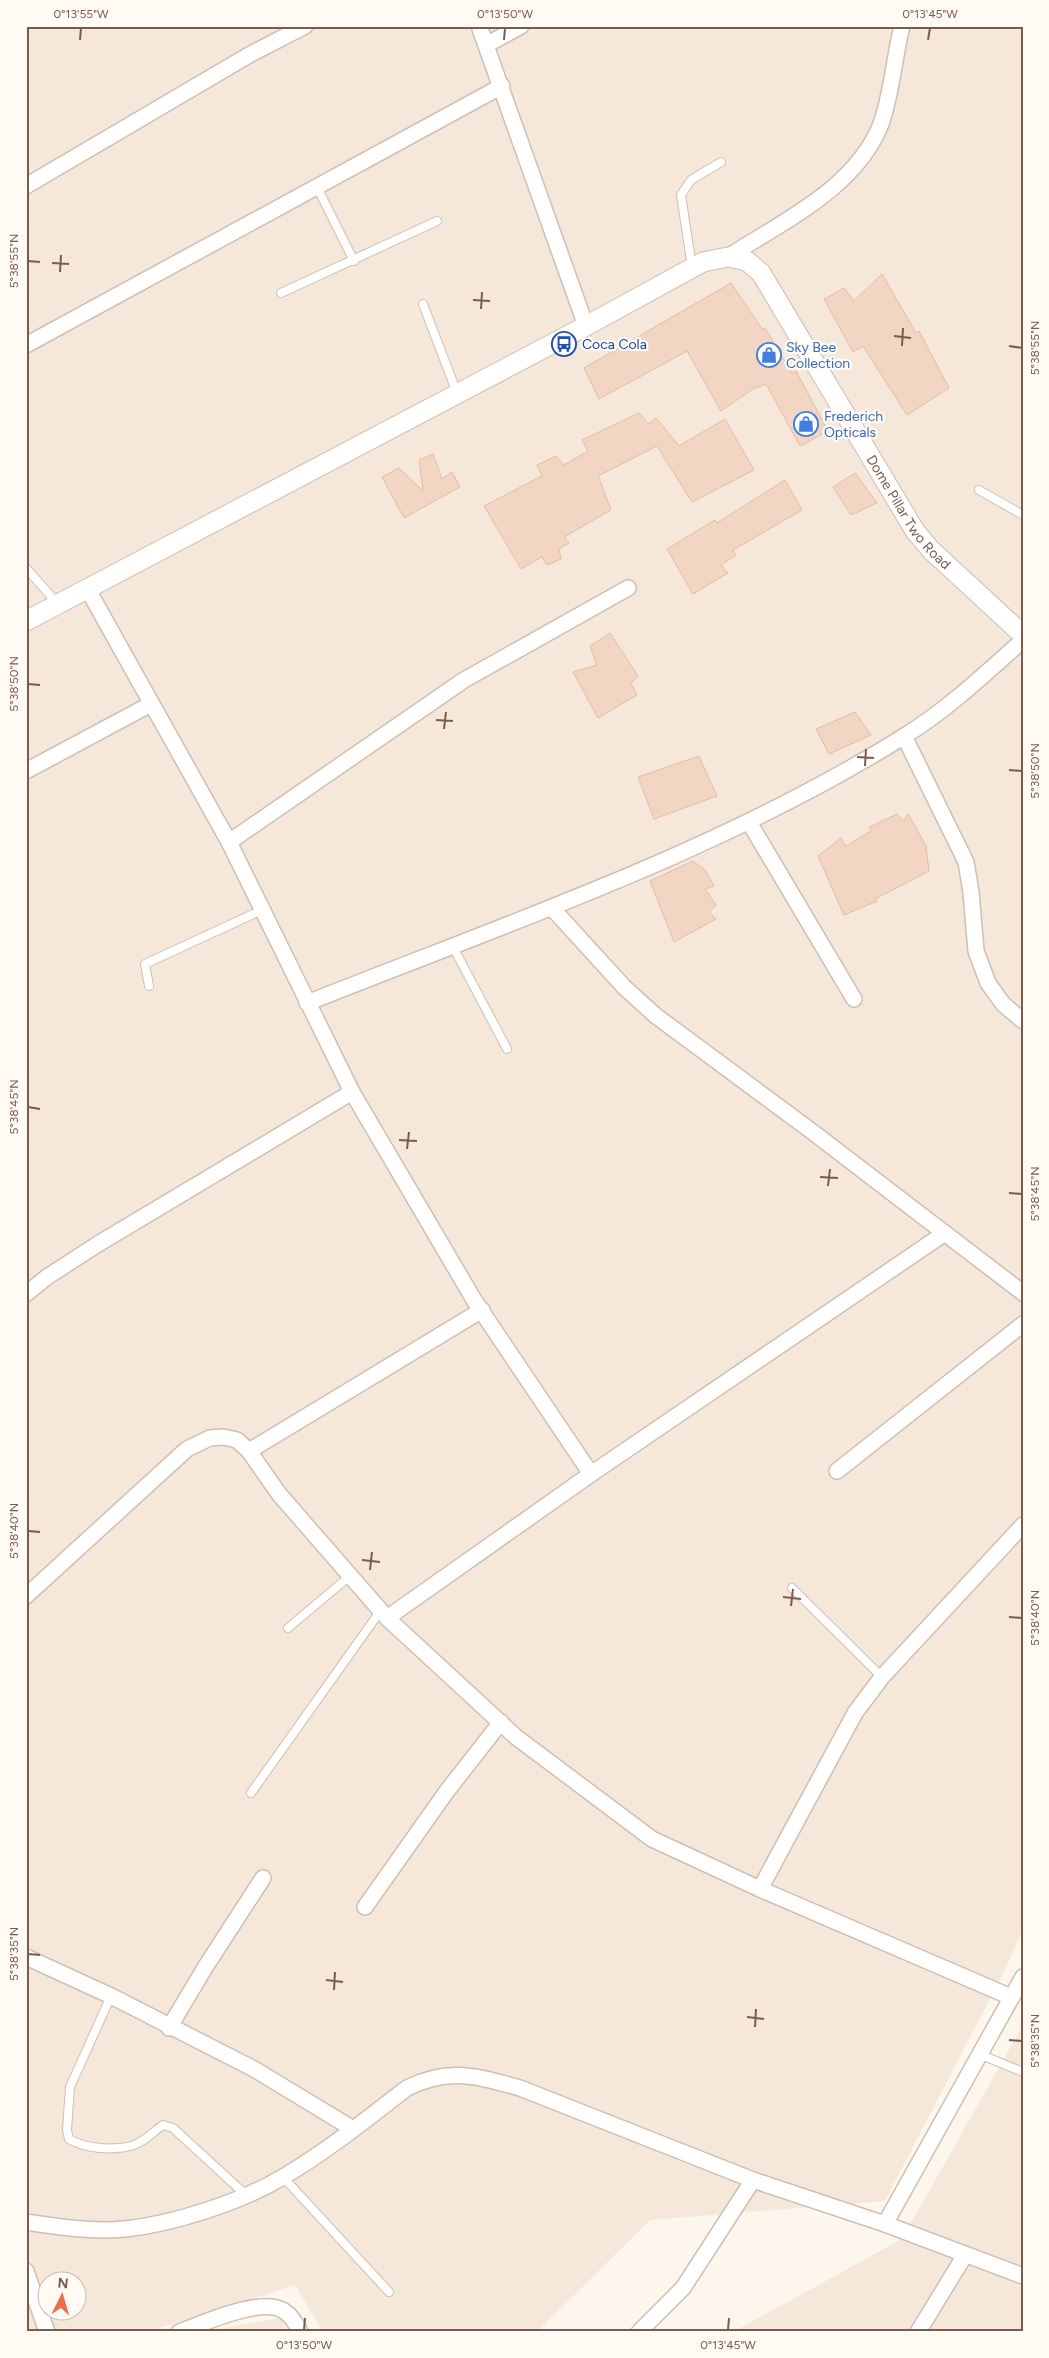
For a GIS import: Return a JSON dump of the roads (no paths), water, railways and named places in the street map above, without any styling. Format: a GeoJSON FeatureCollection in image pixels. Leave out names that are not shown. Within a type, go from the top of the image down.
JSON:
{"type":"FeatureCollection","features":[{"type":"Feature","properties":{"kind":"street"},"geometry":{"type":"LineString","coordinates":[[26,186],[249,55],[305,26]]}},
{"type":"Feature","properties":{"kind":"street"},"geometry":{"type":"LineString","coordinates":[[479,26],[502,86],[586,326]]}},
{"type":"Feature","properties":{"kind":"street"},"geometry":{"type":"LineString","coordinates":[[486,45],[521,26]]}},
{"type":"Feature","properties":{"kind":"street"},"geometry":{"type":"LineString","coordinates":[[26,621],[458,394],[703,262],[728,257],[841,182],[866,154],[881,123],[902,26]]}},
{"type":"Feature","properties":{"kind":"street"},"geometry":{"type":"LineString","coordinates":[[26,345],[502,86]]}},
{"type":"Feature","properties":{"kind":"street","name":"Dome Pillar Two Road"},"geometry":{"type":"LineString","coordinates":[[728,257],[747,261],[761,273],[915,531],[931,550],[1023,635]]}},
{"type":"Feature","properties":{"kind":"street"},"geometry":{"type":"LineString","coordinates":[[87,588],[229,842],[352,1092],[482,1310],[591,1474]]}},
{"type":"Feature","properties":{"kind":"street"},"geometry":{"type":"LineString","coordinates":[[229,842],[464,680],[628,588]]}},
{"type":"Feature","properties":{"kind":"street"},"geometry":{"type":"LineString","coordinates":[[307,1003],[452,945],[552,908],[749,822],[904,736],[974,684],[1023,640]]}},
{"type":"Feature","properties":{"kind":"street"},"geometry":{"type":"LineString","coordinates":[[26,771],[151,704]]}},
{"type":"Feature","properties":{"kind":"street"},"geometry":{"type":"LineString","coordinates":[[904,736],[966,862],[971,892],[976,951],[988,983],[1003,1004],[1023,1021]]}},
{"type":"Feature","properties":{"kind":"street"},"geometry":{"type":"LineString","coordinates":[[749,822],[854,999]]}},
{"type":"Feature","properties":{"kind":"street"},"geometry":{"type":"LineString","coordinates":[[552,908],[624,988],[656,1016],[1023,1293]]}},
{"type":"Feature","properties":{"kind":"street"},"geometry":{"type":"LineString","coordinates":[[26,1294],[47,1277],[98,1244],[352,1092]]}},
{"type":"Feature","properties":{"kind":"street"},"geometry":{"type":"LineString","coordinates":[[384,1614],[945,1233]]}},
{"type":"Feature","properties":{"kind":"street"},"geometry":{"type":"LineString","coordinates":[[249,1451],[482,1310]]}},
{"type":"Feature","properties":{"kind":"street"},"geometry":{"type":"LineString","coordinates":[[837,1471],[1023,1324]]}},
{"type":"Feature","properties":{"kind":"street"},"geometry":{"type":"LineString","coordinates":[[26,1596],[187,1449],[210,1438],[223,1436],[237,1440],[249,1451],[280,1494],[384,1614],[516,1736],[652,1839],[760,1889],[1011,1998]]}},
{"type":"Feature","properties":{"kind":"street"},"geometry":{"type":"LineString","coordinates":[[760,1889],[855,1713],[882,1677],[1023,1525]]}},
{"type":"Feature","properties":{"kind":"street"},"geometry":{"type":"LineString","coordinates":[[365,1907],[447,1791],[501,1722]]}},
{"type":"Feature","properties":{"kind":"street"},"geometry":{"type":"LineString","coordinates":[[169,2028],[206,1966],[263,1878]]}},
{"type":"Feature","properties":{"kind":"street"},"geometry":{"type":"LineString","coordinates":[[26,1957],[111,1996],[169,2028],[254,2069],[353,2129]]}},
{"type":"Feature","properties":{"kind":"street"},"geometry":{"type":"LineString","coordinates":[[885,2224],[1023,1977]]}},
{"type":"Feature","properties":{"kind":"street"},"geometry":{"type":"LineString","coordinates":[[26,2222],[74,2228],[126,2228],[172,2220],[247,2196],[283,2177],[353,2129],[407,2088],[427,2078],[452,2075],[480,2077],[520,2088],[753,2180],[885,2224],[1023,2276]]}},
{"type":"Feature","properties":{"kind":"street"},"geometry":{"type":"LineString","coordinates":[[639,2332],[683,2288],[753,2180]]}},
{"type":"Feature","properties":{"kind":"street"},"geometry":{"type":"LineString","coordinates":[[918,2332],[965,2255]]}},
{"type":"Feature","properties":{"kind":"street"},"geometry":{"type":"LineString","coordinates":[[26,2271],[47,2332]]}},
{"type":"Feature","properties":{"kind":"street"},"geometry":{"type":"LineString","coordinates":[[179,2332],[245,2310],[264,2306],[282,2309],[295,2321],[300,2332]]}},
{"type":"Feature","properties":{"kind":"lane"},"geometry":{"type":"LineString","coordinates":[[692,268],[682,195],[691,180],[721,162]]}},
{"type":"Feature","properties":{"kind":"lane"},"geometry":{"type":"LineString","coordinates":[[317,187],[354,261]]}},
{"type":"Feature","properties":{"kind":"lane"},"geometry":{"type":"LineString","coordinates":[[281,294],[437,220]]}},
{"type":"Feature","properties":{"kind":"lane"},"geometry":{"type":"LineString","coordinates":[[423,304],[458,394]]}},
{"type":"Feature","properties":{"kind":"lane"},"geometry":{"type":"LineString","coordinates":[[978,490],[1023,515]]}},
{"type":"Feature","properties":{"kind":"lane"},"geometry":{"type":"LineString","coordinates":[[26,568],[58,604]]}},
{"type":"Feature","properties":{"kind":"lane"},"geometry":{"type":"LineString","coordinates":[[149,986],[145,964],[262,910]]}},
{"type":"Feature","properties":{"kind":"lane"},"geometry":{"type":"LineString","coordinates":[[452,945],[508,1049]]}},
{"type":"Feature","properties":{"kind":"lane"},"geometry":{"type":"LineString","coordinates":[[288,1628],[351,1575]]}},
{"type":"Feature","properties":{"kind":"lane"},"geometry":{"type":"LineString","coordinates":[[792,1588],[882,1677]]}},
{"type":"Feature","properties":{"kind":"lane"},"geometry":{"type":"LineString","coordinates":[[251,1793],[384,1614]]}},
{"type":"Feature","properties":{"kind":"lane"},"geometry":{"type":"LineString","coordinates":[[111,1996],[70,2087],[68,2139],[85,2146],[107,2148],[135,2145],[163,2126],[173,2128],[247,2196]]}},
{"type":"Feature","properties":{"kind":"lane"},"geometry":{"type":"LineString","coordinates":[[979,2054],[1023,2072]]}},
{"type":"Feature","properties":{"kind":"lane"},"geometry":{"type":"LineString","coordinates":[[283,2177],[389,2292]]}},
{"type":"Feature","properties":{"kind":"place","name":"Coca Cola"},"geometry":{"type":"Point","coordinates":[564,344]}},
{"type":"Feature","properties":{"kind":"place","name":"Sky Bee Collection"},"geometry":{"type":"Point","coordinates":[769,355]}},
{"type":"Feature","properties":{"kind":"place","name":"Frederich Opticals"},"geometry":{"type":"Point","coordinates":[806,424]}}]}
